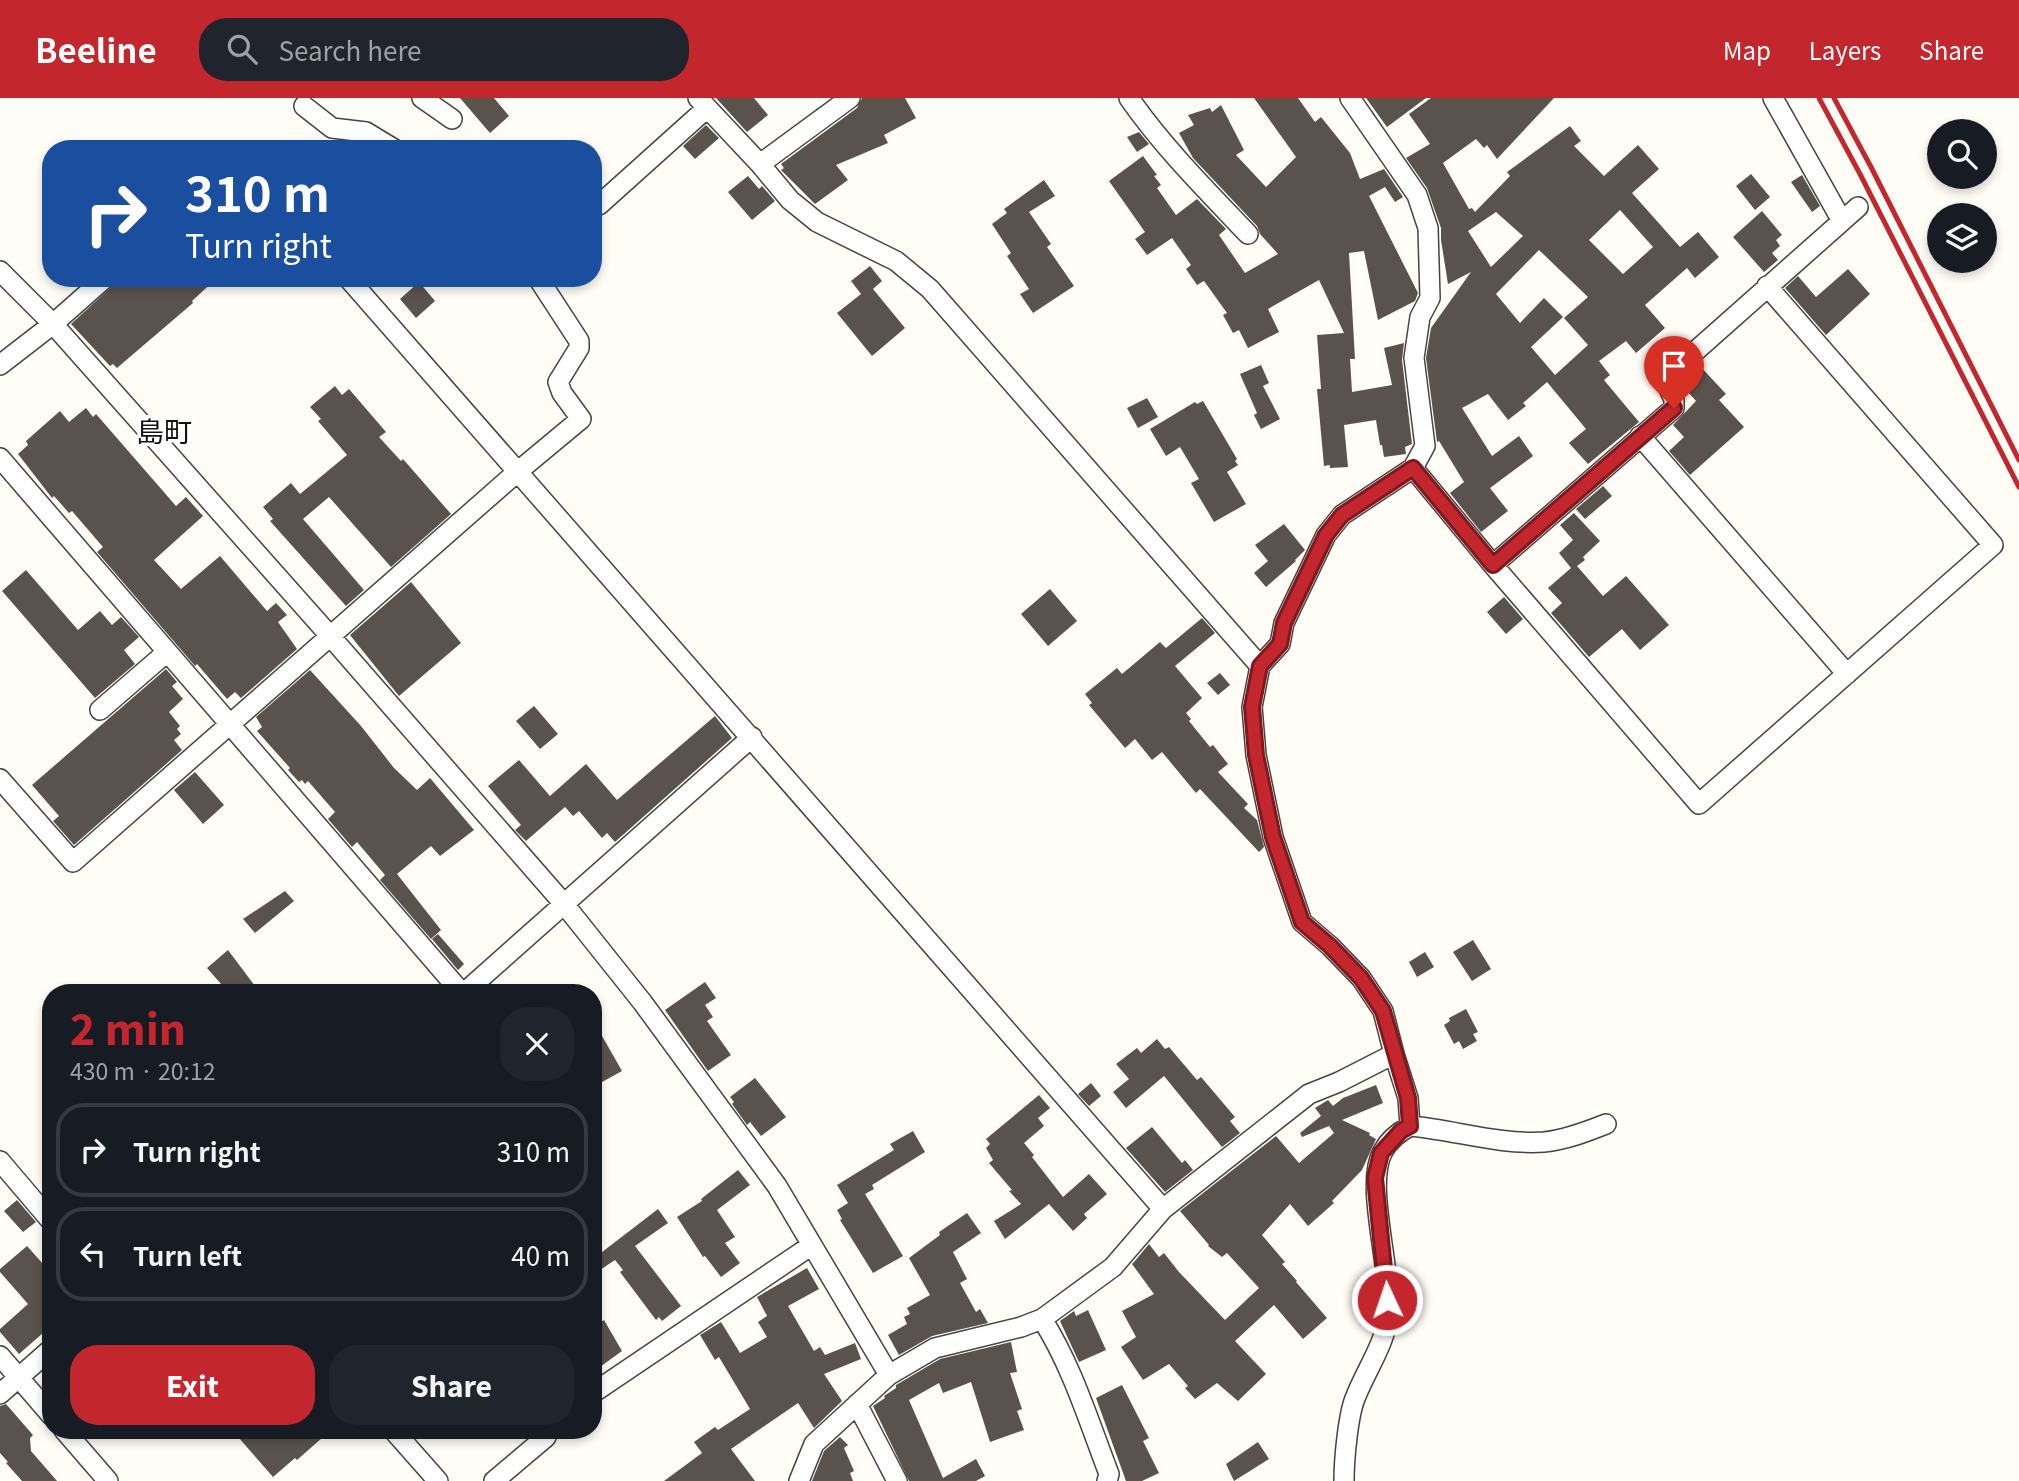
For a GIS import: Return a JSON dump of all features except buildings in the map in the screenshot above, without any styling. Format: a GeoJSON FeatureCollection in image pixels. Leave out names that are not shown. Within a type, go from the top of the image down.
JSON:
{"type":"FeatureCollection","features":[{"type":"Feature","properties":{"kind":"street"},"geometry":{"type":"LineString","coordinates":[[422,98],[452,119]]}},
{"type":"Feature","properties":{"kind":"street"},"geometry":{"type":"LineString","coordinates":[[760,164],[850,98]]}},
{"type":"Feature","properties":{"kind":"street"},"geometry":{"type":"LineString","coordinates":[[1129,98],[1199,182],[1248,234]]}},
{"type":"Feature","properties":{"kind":"street"},"geometry":{"type":"LineString","coordinates":[[1350,98],[1417,195],[1428,228],[1430,298],[1420,317],[1414,358],[1425,446],[1413,468],[1342,515],[1326,535],[1284,623],[1280,644],[1260,666],[1252,707],[1256,755],[1273,837],[1302,922],[1361,978],[1383,1011],[1408,1098],[1410,1126]]}},
{"type":"Feature","properties":{"kind":"street"},"geometry":{"type":"LineString","coordinates":[[1773,98],[1842,221]]}},
{"type":"Feature","properties":{"kind":"street"},"geometry":{"type":"LineString","coordinates":[[602,202],[702,103],[790,200],[817,222],[896,261],[930,289],[1260,666]]}},
{"type":"Feature","properties":{"kind":"street"},"geometry":{"type":"LineString","coordinates":[[304,106],[332,128],[366,132],[379,140]]}},
{"type":"Feature","properties":{"kind":"street"},"geometry":{"type":"LineString","coordinates":[[1493,565],[1674,408],[1674,398],[1664,379],[1857,207]]}},
{"type":"Feature","properties":{"kind":"street"},"geometry":{"type":"LineString","coordinates":[[0,271],[53,324],[564,904],[643,1003],[777,1186],[890,1375]]}},
{"type":"Feature","properties":{"kind":"street"},"geometry":{"type":"LineString","coordinates":[[1413,468],[1699,804],[1993,545],[1768,286]]}},
{"type":"Feature","properties":{"kind":"street"},"geometry":{"type":"LineString","coordinates":[[0,365],[95,287]]}},
{"type":"Feature","properties":{"kind":"street"},"geometry":{"type":"LineString","coordinates":[[356,287],[1163,1209]]}},
{"type":"Feature","properties":{"kind":"street"},"geometry":{"type":"LineString","coordinates":[[0,779],[73,862],[581,419],[562,394],[558,382],[579,348],[579,341],[544,287]]}},
{"type":"Feature","properties":{"kind":"street"},"geometry":{"type":"LineString","coordinates":[[1640,436],[1847,674]]}},
{"type":"Feature","properties":{"kind":"street"},"geometry":{"type":"LineString","coordinates":[[0,458],[456,984]]}},
{"type":"Feature","properties":{"kind":"street"},"geometry":{"type":"LineString","coordinates":[[100,710],[167,652]]}},
{"type":"Feature","properties":{"kind":"street"},"geometry":{"type":"LineString","coordinates":[[472,984],[752,737]]}},
{"type":"Feature","properties":{"kind":"street"},"geometry":{"type":"LineString","coordinates":[[799,1481],[814,1444],[890,1375],[935,1348],[1021,1327],[1042,1319],[1113,1267],[1163,1209],[1309,1094],[1394,1054]]}},
{"type":"Feature","properties":{"kind":"street"},"geometry":{"type":"LineString","coordinates":[[1344,1481],[1354,1399],[1387,1322],[1387,1279],[1375,1178],[1381,1153],[1401,1131],[1410,1126],[1513,1142],[1546,1142],[1578,1135],[1606,1124]]}},
{"type":"Feature","properties":{"kind":"street"},"geometry":{"type":"LineString","coordinates":[[0,1161],[42,1210]]}},
{"type":"Feature","properties":{"kind":"street"},"geometry":{"type":"LineString","coordinates":[[602,1387],[812,1245]]}},
{"type":"Feature","properties":{"kind":"street"},"geometry":{"type":"LineString","coordinates":[[1042,1319],[1053,1337],[1091,1427],[1109,1474],[1107,1481]]}},
{"type":"Feature","properties":{"kind":"street"},"geometry":{"type":"LineString","coordinates":[[0,1356],[42,1405]]}},
{"type":"Feature","properties":{"kind":"street"},"geometry":{"type":"LineString","coordinates":[[0,1394],[42,1357]]}},
{"type":"Feature","properties":{"kind":"street"},"geometry":{"type":"LineString","coordinates":[[857,1404],[897,1481]]}},
{"type":"Feature","properties":{"kind":"street"},"geometry":{"type":"LineString","coordinates":[[72,1439],[108,1481]]}},
{"type":"Feature","properties":{"kind":"street"},"geometry":{"type":"LineString","coordinates":[[401,1439],[438,1481]]}},
{"type":"Feature","properties":{"kind":"street"},"geometry":{"type":"LineString","coordinates":[[494,1481],[544,1439]]}},
{"type":"Feature","properties":{"kind":"railway"},"geometry":{"type":"LineString","coordinates":[[1819,98],[2019,487]]}},
{"type":"Feature","properties":{"kind":"railway"},"geometry":{"type":"LineString","coordinates":[[1834,98],[2019,460]]}},
{"type":"Feature","properties":{"kind":"district","name":"島町"},"geometry":{"type":"Point","coordinates":[164,430]}},
{"type":"Feature","properties":{"kind":"route"},"geometry":{"type":"LineString","coordinates":[[1387,1300],[1375,1178],[1381,1153],[1401,1131],[1410,1126],[1408,1098],[1383,1011],[1361,978],[1302,922],[1273,837],[1256,755],[1252,707],[1260,666],[1280,644],[1284,623],[1326,535],[1342,515],[1389,482],[1413,468],[1493,565],[1674,408]]}}]}
